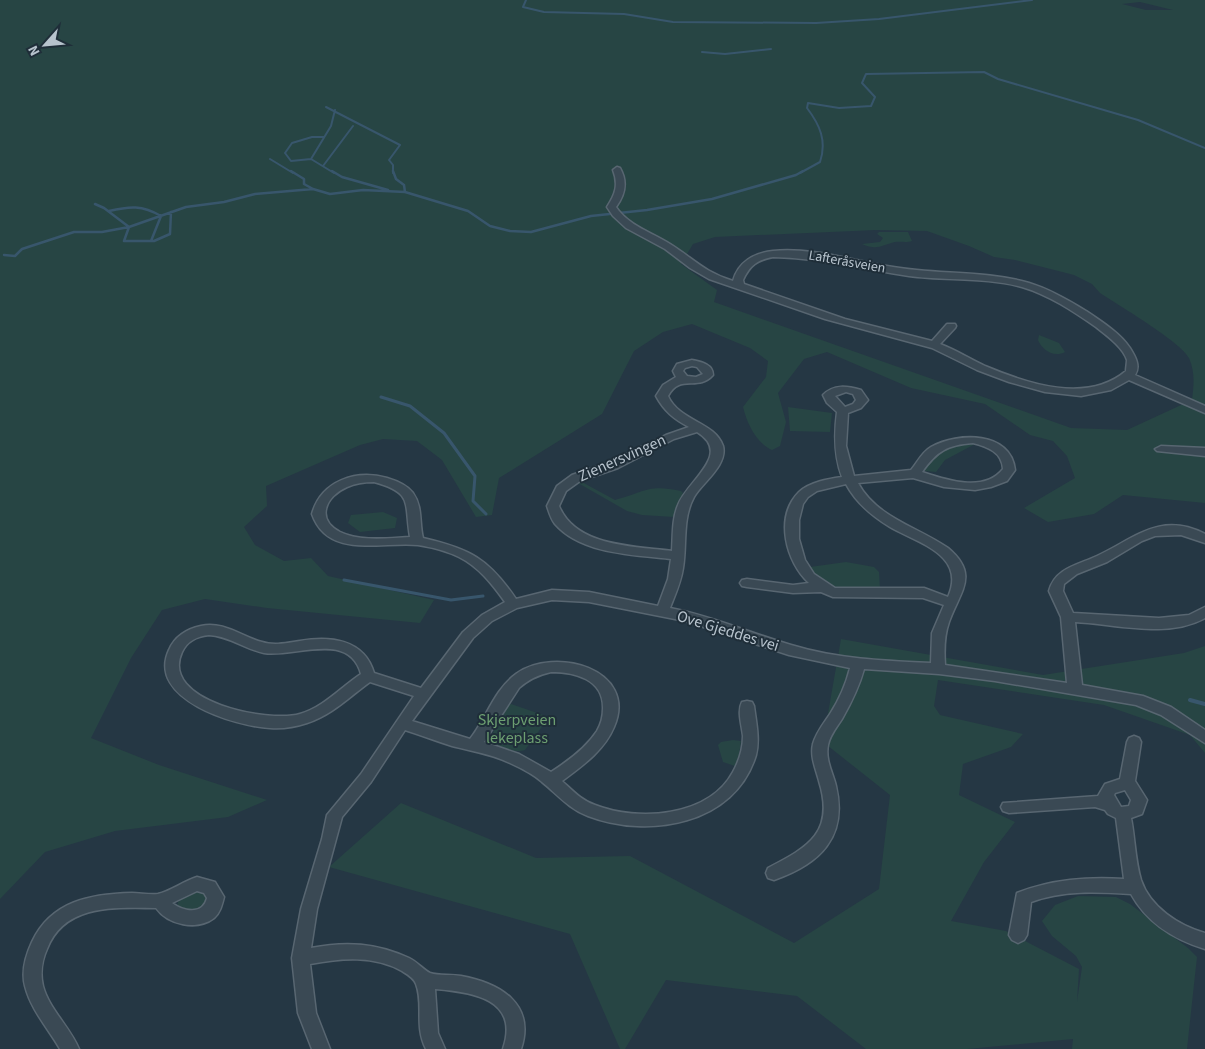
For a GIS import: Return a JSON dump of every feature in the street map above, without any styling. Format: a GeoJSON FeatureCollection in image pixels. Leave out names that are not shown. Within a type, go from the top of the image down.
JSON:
{"type":"FeatureCollection","features":[{"type":"Feature","properties":{"kind":"street"},"geometry":{"type":"LineString","coordinates":[[617,170],[620,177],[619,198],[611,207],[619,216],[639,232],[668,248],[703,273],[723,282],[740,286],[807,310],[934,345],[980,367],[1042,388],[1070,392],[1092,392],[1106,389],[1130,377],[1205,410]]}},
{"type":"Feature","properties":{"kind":"street","name":"Lafteråsveien"},"geometry":{"type":"LineString","coordinates":[[740,286],[738,284],[743,269],[753,259],[773,254],[816,256],[909,273],[1006,281],[1024,285],[1060,300],[1121,341],[1133,360],[1130,377]]}},
{"type":"Feature","properties":{"kind":"street"},"geometry":{"type":"LineString","coordinates":[[934,345],[951,326]]}},
{"type":"Feature","properties":{"kind":"street"},"geometry":{"type":"LineString","coordinates":[[662,612],[676,573],[682,509],[694,487],[710,469],[718,452],[718,445],[706,432],[676,414],[664,403],[662,396],[667,387],[683,378]]}},
{"type":"Feature","properties":{"kind":"street"},"geometry":{"type":"LineString","coordinates":[[843,410],[840,433],[844,468],[857,494],[876,512],[894,524],[936,546],[950,557],[960,576],[960,585],[940,626],[936,652],[939,669]]}},
{"type":"Feature","properties":{"kind":"street","name":"Zienersvingen"},"geometry":{"type":"LineString","coordinates":[[678,556],[608,546],[580,537],[560,523],[556,518],[553,506],[561,489],[576,478],[620,462],[670,437],[697,428]]}},
{"type":"Feature","properties":{"kind":"street"},"geometry":{"type":"LineString","coordinates":[[914,474],[927,456],[936,449],[962,441],[982,441],[994,445],[1002,450],[1010,466],[1002,478],[991,484],[975,487],[959,486],[914,474],[850,480],[813,488],[801,496],[794,506],[791,533],[799,562],[810,578],[822,588],[833,592],[847,594],[924,593],[951,603]]}},
{"type":"Feature","properties":{"kind":"street"},"geometry":{"type":"LineString","coordinates":[[1161,449],[1205,452]]}},
{"type":"Feature","properties":{"kind":"street"},"geometry":{"type":"LineString","coordinates":[[417,541],[412,500],[406,492],[384,480],[370,477],[343,482],[321,502],[318,511],[320,522],[324,527],[342,538],[365,541],[417,541],[444,546],[471,557],[491,573],[513,604]]}},
{"type":"Feature","properties":{"kind":"street"},"geometry":{"type":"LineString","coordinates":[[1075,688],[1068,617],[1056,589],[1058,582],[1069,573],[1105,558],[1145,535],[1157,532],[1182,531],[1196,534],[1205,539]]}},
{"type":"Feature","properties":{"kind":"street"},"geometry":{"type":"LineString","coordinates":[[747,583],[793,589],[822,588]]}},
{"type":"Feature","properties":{"kind":"street","name":"Ove Gjeddes vei"},"geometry":{"type":"LineString","coordinates":[[321,1049],[308,1013],[301,958],[309,909],[330,839],[335,814],[366,778],[402,723],[476,626],[513,604],[540,597],[563,595],[589,597],[706,621],[789,650],[858,664],[939,669],[1075,688],[1152,704],[1182,720],[1205,737]]}},
{"type":"Feature","properties":{"kind":"street"},"geometry":{"type":"LineString","coordinates":[[1068,617],[1090,616],[1157,623],[1193,619],[1205,612]]}},
{"type":"Feature","properties":{"kind":"street"},"geometry":{"type":"LineString","coordinates":[[217,630],[262,648],[292,648],[324,642],[345,646],[359,657],[365,666],[368,676],[349,688],[327,707],[310,716],[283,723],[269,722],[239,716],[207,706],[195,699],[184,691],[172,673],[171,658],[175,648],[186,637],[198,631],[217,630]]}},
{"type":"Feature","properties":{"kind":"street"},"geometry":{"type":"LineString","coordinates":[[774,873],[800,861],[812,852],[830,828],[833,802],[820,753],[822,742],[846,698],[858,664]]}},
{"type":"Feature","properties":{"kind":"street"},"geometry":{"type":"LineString","coordinates":[[473,745],[486,730],[507,692],[522,677],[552,666],[563,666],[586,671],[598,679],[606,691],[610,710],[608,722],[601,736],[586,753],[551,780]]}},
{"type":"Feature","properties":{"kind":"street"},"geometry":{"type":"LineString","coordinates":[[368,676],[424,694]]}},
{"type":"Feature","properties":{"kind":"street"},"geometry":{"type":"LineString","coordinates":[[402,723],[514,758],[551,780],[578,804],[612,817],[629,821],[658,820],[697,811],[725,793],[740,773],[748,755],[750,736],[747,706]]}},
{"type":"Feature","properties":{"kind":"street"},"geometry":{"type":"LineString","coordinates":[[1127,784],[1134,742]]}},
{"type":"Feature","properties":{"kind":"street"},"geometry":{"type":"LineString","coordinates":[[1127,784],[1133,788],[1140,800],[1136,810],[1123,815],[1114,811],[1108,804],[1106,795],[1110,788],[1127,784]]}},
{"type":"Feature","properties":{"kind":"street"},"geometry":{"type":"LineString","coordinates":[[1009,807],[1087,801],[1108,804]]}},
{"type":"Feature","properties":{"kind":"street"},"geometry":{"type":"LineString","coordinates":[[1123,815],[1135,887],[1147,904],[1165,923],[1186,935],[1205,941]]}},
{"type":"Feature","properties":{"kind":"street"},"geometry":{"type":"LineString","coordinates":[[1018,935],[1023,898],[1062,886],[1135,887]]}},
{"type":"Feature","properties":{"kind":"street"},"geometry":{"type":"LineString","coordinates":[[70,1049],[40,1002],[33,986],[32,970],[35,957],[47,931],[59,917],[76,907],[92,902],[162,900]]}},
{"type":"Feature","properties":{"kind":"street"},"geometry":{"type":"LineString","coordinates":[[301,958],[357,951],[378,954],[414,969],[423,980],[428,1006],[427,1025],[430,1042],[436,1049]]}},
{"type":"Feature","properties":{"kind":"street"},"geometry":{"type":"LineString","coordinates":[[423,980],[468,985],[485,990],[508,1005],[514,1014],[518,1032],[512,1049]]}},
{"type":"Feature","properties":{"kind":"green space"},"geometry":{"type":"Polygon","coordinates":[[[0,0],[1205,0],[1205,503],[1123,495],[1094,514],[1048,522],[1024,508],[1075,478],[1067,456],[1053,441],[1030,435],[985,404],[911,388],[827,352],[804,359],[778,393],[786,422],[780,446],[772,450],[757,438],[743,407],[766,377],[768,361],[750,348],[692,324],[663,332],[634,351],[602,414],[499,478],[492,515],[476,517],[442,460],[417,441],[383,439],[360,445],[266,486],[267,506],[244,527],[255,545],[284,561],[311,558],[328,576],[434,600],[420,623],[267,608],[205,599],[162,610],[131,658],[91,738],[159,765],[267,800],[228,817],[115,831],[45,852],[0,899],[0,0]],[[1140,2],[1122,4],[1146,10],[1173,10],[1140,2]],[[876,230],[715,237],[693,244],[681,264],[717,290],[714,302],[1071,428],[1127,430],[1192,400],[1193,373],[1189,358],[1184,351],[1100,293],[1092,284],[1074,275],[1015,260],[994,257],[927,231],[876,230]]]}},
{"type":"Feature","properties":{"kind":"green space"},"geometry":{"type":"Polygon","coordinates":[[[879,232],[908,232],[912,241],[895,242],[876,247],[862,244],[880,242],[883,238],[877,234],[879,232]]]}},
{"type":"Feature","properties":{"kind":"green space"},"geometry":{"type":"Polygon","coordinates":[[[1039,335],[1059,343],[1065,352],[1057,354],[1045,350],[1038,340],[1039,335]]]}},
{"type":"Feature","properties":{"kind":"green space"},"geometry":{"type":"Polygon","coordinates":[[[788,407],[832,413],[830,432],[790,431],[788,407]]]}},
{"type":"Feature","properties":{"kind":"green space"},"geometry":{"type":"Polygon","coordinates":[[[970,443],[975,444],[945,460],[936,472],[925,471],[926,464],[935,454],[949,447],[970,443]]]}},
{"type":"Feature","properties":{"kind":"green space"},"geometry":{"type":"Polygon","coordinates":[[[580,481],[615,500],[647,490],[661,488],[681,491],[683,493],[676,516],[642,515],[627,511],[578,483],[580,481]]]}},
{"type":"Feature","properties":{"kind":"green space"},"geometry":{"type":"Polygon","coordinates":[[[383,512],[397,518],[395,528],[360,532],[348,523],[351,515],[383,512]]]}},
{"type":"Feature","properties":{"kind":"green space"},"geometry":{"type":"Polygon","coordinates":[[[846,562],[874,567],[879,572],[880,589],[834,588],[824,585],[808,569],[810,567],[846,562]]]}},
{"type":"Feature","properties":{"kind":"green space"},"geometry":{"type":"Polygon","coordinates":[[[841,639],[1043,675],[1184,653],[1205,646],[1205,753],[1190,735],[1104,705],[938,680],[934,706],[940,715],[1023,734],[1011,747],[963,764],[959,795],[1015,822],[984,862],[951,921],[1006,931],[1079,969],[1077,1002],[1082,967],[1076,956],[1052,936],[1042,921],[1055,905],[1078,896],[1116,897],[1130,904],[1197,957],[1187,1049],[1072,1049],[1073,1039],[967,1049],[866,1049],[797,996],[666,980],[625,1049],[620,1049],[570,934],[329,867],[401,803],[536,858],[630,856],[794,943],[879,889],[890,795],[823,742],[841,639]]]}},
{"type":"Feature","properties":{"kind":"green space","name":"Skjerpveien lekeplass"},"geometry":{"type":"Polygon","coordinates":[[[511,704],[549,717],[525,750],[508,750],[495,744],[493,741],[493,733],[506,706],[511,704]]]}},
{"type":"Feature","properties":{"kind":"green space"},"geometry":{"type":"Polygon","coordinates":[[[741,741],[738,762],[735,766],[723,762],[718,745],[721,742],[741,741]]]}},
{"type":"Feature","properties":{"kind":"green space"},"geometry":{"type":"Polygon","coordinates":[[[195,888],[210,895],[202,912],[179,910],[177,906],[180,896],[195,888]]]}},
{"type":"Feature","properties":{"kind":"waterway"},"geometry":{"type":"LineString","coordinates":[[526,0],[523,7],[544,12],[624,14],[673,22],[816,23],[879,19],[1032,0]]}},
{"type":"Feature","properties":{"kind":"waterway"},"geometry":{"type":"LineString","coordinates":[[702,52],[725,54],[771,49]]}},
{"type":"Feature","properties":{"kind":"waterway"},"geometry":{"type":"LineString","coordinates":[[800,173],[820,162],[823,147],[819,127],[807,108],[808,103],[839,108],[871,106],[875,97],[862,83],[866,74],[984,72],[998,79],[1138,120],[1205,148]]}},
{"type":"Feature","properties":{"kind":"waterway"},"geometry":{"type":"LineString","coordinates":[[326,107],[335,111]]}},
{"type":"Feature","properties":{"kind":"waterway"},"geometry":{"type":"LineString","coordinates":[[311,159],[331,126],[335,111]]}},
{"type":"Feature","properties":{"kind":"waterway"},"geometry":{"type":"LineString","coordinates":[[335,111],[400,145],[389,160],[393,165],[393,171]]}},
{"type":"Feature","properties":{"kind":"waterway"},"geometry":{"type":"LineString","coordinates":[[323,166],[353,126]]}},
{"type":"Feature","properties":{"kind":"waterway"},"geometry":{"type":"LineString","coordinates":[[311,159],[291,161],[285,153],[292,143],[312,137],[324,137]]}},
{"type":"Feature","properties":{"kind":"waterway"},"geometry":{"type":"LineString","coordinates":[[270,159],[293,173]]}},
{"type":"Feature","properties":{"kind":"waterway"},"geometry":{"type":"LineString","coordinates":[[311,159],[334,173]]}},
{"type":"Feature","properties":{"kind":"waterway"},"geometry":{"type":"LineString","coordinates":[[291,171],[304,179],[304,184],[313,189]]}},
{"type":"Feature","properties":{"kind":"waterway"},"geometry":{"type":"LineString","coordinates":[[332,171],[342,177],[388,190]]}},
{"type":"Feature","properties":{"kind":"waterway"},"geometry":{"type":"LineString","coordinates":[[393,171],[396,179],[404,185],[405,192]]}},
{"type":"Feature","properties":{"kind":"waterway"},"geometry":{"type":"LineString","coordinates":[[405,192],[468,211],[490,226],[510,231],[531,232],[591,216],[647,210],[712,199],[796,175],[803,171]]}},
{"type":"Feature","properties":{"kind":"waterway"},"geometry":{"type":"LineString","coordinates":[[171,212],[186,207],[224,202],[255,194],[313,189]]}},
{"type":"Feature","properties":{"kind":"waterway"},"geometry":{"type":"LineString","coordinates":[[313,189],[330,194],[363,190],[405,192]]}},
{"type":"Feature","properties":{"kind":"waterway"},"geometry":{"type":"LineString","coordinates":[[95,204],[104,208],[129,227]]}},
{"type":"Feature","properties":{"kind":"waterway"},"geometry":{"type":"LineString","coordinates":[[109,211],[123,208],[142,208],[161,216]]}},
{"type":"Feature","properties":{"kind":"waterway"},"geometry":{"type":"LineString","coordinates":[[151,241],[170,234],[171,212]]}},
{"type":"Feature","properties":{"kind":"waterway"},"geometry":{"type":"LineString","coordinates":[[161,216],[171,212]]}},
{"type":"Feature","properties":{"kind":"waterway"},"geometry":{"type":"LineString","coordinates":[[129,227],[161,216]]}},
{"type":"Feature","properties":{"kind":"waterway"},"geometry":{"type":"LineString","coordinates":[[151,241],[161,216]]}},
{"type":"Feature","properties":{"kind":"waterway"},"geometry":{"type":"LineString","coordinates":[[4,255],[15,256],[22,249],[74,232],[102,232],[129,227]]}},
{"type":"Feature","properties":{"kind":"waterway"},"geometry":{"type":"LineString","coordinates":[[129,227],[124,241],[151,241]]}},
{"type":"Feature","properties":{"kind":"waterway"},"geometry":{"type":"LineString","coordinates":[[381,397],[410,406],[444,433],[475,476],[473,501],[486,514]]}},
{"type":"Feature","properties":{"kind":"waterway"},"geometry":{"type":"LineString","coordinates":[[344,580],[451,600],[483,596]]}},
{"type":"Feature","properties":{"kind":"waterway"},"geometry":{"type":"LineString","coordinates":[[1190,700],[1205,704]]}}]}
